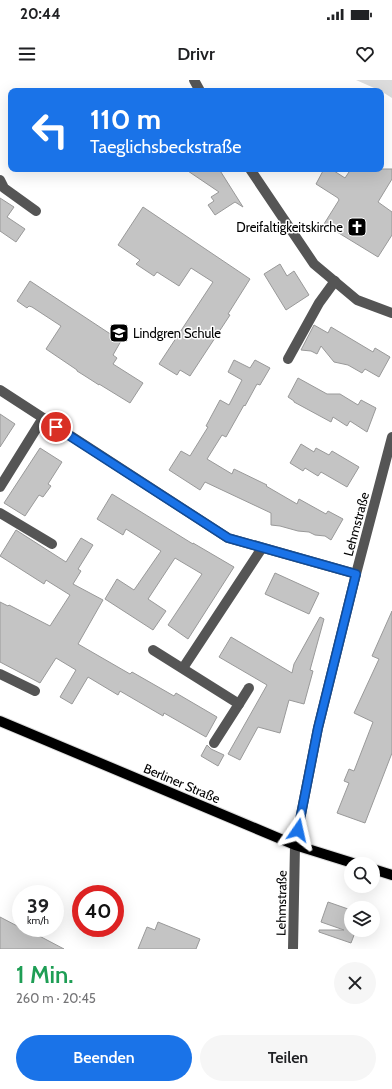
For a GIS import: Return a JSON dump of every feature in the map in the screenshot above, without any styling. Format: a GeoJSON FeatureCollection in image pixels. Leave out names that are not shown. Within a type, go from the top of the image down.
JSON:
{"type":"FeatureCollection","features":[{"type":"Feature","properties":{"kind":"main road","name":"Berliner Straße"},"geometry":{"type":"LineString","coordinates":[[0,721],[295,845],[344,860]]}},
{"type":"Feature","properties":{"kind":"main road"},"geometry":{"type":"LineString","coordinates":[[380,871],[392,875]]}},
{"type":"Feature","properties":{"kind":"street"},"geometry":{"type":"LineString","coordinates":[[252,172],[314,264],[358,300],[392,313]]}},
{"type":"Feature","properties":{"kind":"street"},"geometry":{"type":"LineString","coordinates":[[0,180],[4,188],[36,211]]}},
{"type":"Feature","properties":{"kind":"street"},"geometry":{"type":"LineString","coordinates":[[288,359],[319,303],[335,281]]}},
{"type":"Feature","properties":{"kind":"street"},"geometry":{"type":"LineString","coordinates":[[0,390],[228,538],[356,574]]}},
{"type":"Feature","properties":{"kind":"street"},"geometry":{"type":"LineString","coordinates":[[0,487],[43,418]]}},
{"type":"Feature","properties":{"kind":"street","name":"Lehmstraße"},"geometry":{"type":"LineString","coordinates":[[293,949],[295,845],[318,728],[356,574],[392,438]]}},
{"type":"Feature","properties":{"kind":"street"},"geometry":{"type":"LineString","coordinates":[[0,513],[52,544]]}},
{"type":"Feature","properties":{"kind":"street"},"geometry":{"type":"LineString","coordinates":[[183,668],[262,548]]}},
{"type":"Feature","properties":{"kind":"street"},"geometry":{"type":"LineString","coordinates":[[153,650],[239,704]]}},
{"type":"Feature","properties":{"kind":"street"},"geometry":{"type":"LineString","coordinates":[[0,674],[35,691]]}},
{"type":"Feature","properties":{"kind":"street"},"geometry":{"type":"LineString","coordinates":[[214,743],[249,688]]}},
{"type":"Feature","properties":{"kind":"shaded area"},"geometry":{"type":"Polygon","coordinates":[[[356,80],[392,80],[392,98],[384,93],[384,88],[374,88],[356,80]]]}},
{"type":"Feature","properties":{"kind":"building"},"geometry":{"type":"Polygon","coordinates":[[[384,169],[392,169],[392,179],[378,202],[392,212],[392,235],[378,257],[324,224],[339,200],[316,184],[322,172],[336,172],[345,178],[349,172],[384,172],[384,169]]]}},
{"type":"Feature","properties":{"kind":"building"},"geometry":{"type":"Polygon","coordinates":[[[189,172],[221,172],[243,207],[235,202],[215,215],[208,205],[214,201],[211,197],[219,192],[189,172]]]}},
{"type":"Feature","properties":{"kind":"building"},"geometry":{"type":"Polygon","coordinates":[[[0,198],[14,207],[7,217],[25,229],[16,242],[0,231],[0,198]]]}},
{"type":"Feature","properties":{"kind":"building"},"geometry":{"type":"Polygon","coordinates":[[[143,207],[250,279],[228,314],[230,315],[190,376],[180,370],[177,375],[159,364],[213,282],[191,268],[179,286],[157,272],[154,276],[136,264],[140,260],[118,245],[143,207]]]}},
{"type":"Feature","properties":{"kind":"building"},"geometry":{"type":"Polygon","coordinates":[[[280,264],[287,276],[294,271],[309,295],[286,310],[264,274],[280,264]]]}},
{"type":"Feature","properties":{"kind":"building"},"geometry":{"type":"Polygon","coordinates":[[[30,281],[121,341],[113,355],[117,358],[113,364],[143,383],[130,403],[77,371],[46,349],[61,326],[32,307],[29,306],[27,308],[17,301],[30,281]]]}},
{"type":"Feature","properties":{"kind":"building"},"geometry":{"type":"Polygon","coordinates":[[[314,325],[328,333],[331,327],[373,352],[375,348],[390,357],[379,377],[365,369],[362,373],[348,365],[334,362],[321,346],[317,354],[311,351],[301,350],[314,325]]]}},
{"type":"Feature","properties":{"kind":"building"},"geometry":{"type":"Polygon","coordinates":[[[234,360],[250,368],[255,360],[270,368],[260,385],[257,384],[226,437],[222,435],[207,459],[232,474],[234,469],[267,485],[266,486],[297,504],[299,499],[326,514],[328,511],[343,519],[331,540],[325,536],[315,535],[309,532],[271,525],[271,513],[205,482],[200,490],[169,470],[181,451],[190,456],[208,427],[206,426],[220,400],[229,405],[242,380],[228,372],[234,360]]]}},
{"type":"Feature","properties":{"kind":"building"},"geometry":{"type":"Polygon","coordinates":[[[298,378],[327,394],[340,394],[358,405],[361,400],[376,408],[367,432],[350,421],[347,426],[333,417],[331,422],[294,402],[288,397],[298,378]]]}},
{"type":"Feature","properties":{"kind":"building"},"geometry":{"type":"Polygon","coordinates":[[[0,414],[15,424],[0,447],[0,414]]]}},
{"type":"Feature","properties":{"kind":"building"},"geometry":{"type":"Polygon","coordinates":[[[301,444],[314,452],[316,448],[329,455],[332,451],[359,467],[347,487],[321,472],[318,476],[305,468],[303,471],[290,463],[301,444]]]}},
{"type":"Feature","properties":{"kind":"building"},"geometry":{"type":"Polygon","coordinates":[[[40,448],[62,462],[48,484],[51,486],[43,497],[39,495],[25,516],[4,503],[40,448]]]}},
{"type":"Feature","properties":{"kind":"building"},"geometry":{"type":"Polygon","coordinates":[[[112,494],[193,544],[234,567],[188,639],[168,625],[202,574],[175,558],[148,599],[166,611],[153,630],[105,599],[117,579],[134,590],[161,551],[126,529],[123,535],[97,519],[112,494]]]}},
{"type":"Feature","properties":{"kind":"building"},"geometry":{"type":"Polygon","coordinates":[[[16,530],[66,562],[81,538],[93,545],[78,569],[81,571],[73,584],[103,600],[78,644],[130,674],[132,672],[174,696],[176,693],[217,717],[206,737],[164,713],[163,716],[120,691],[118,695],[88,677],[72,704],[60,697],[76,670],[56,658],[40,683],[0,662],[0,602],[50,626],[70,595],[46,580],[44,584],[0,556],[16,530]]]}},
{"type":"Feature","properties":{"kind":"building"},"geometry":{"type":"Polygon","coordinates":[[[275,573],[319,593],[309,614],[265,594],[275,573]]]}},
{"type":"Feature","properties":{"kind":"building"},"geometry":{"type":"Polygon","coordinates":[[[392,611],[392,753],[365,823],[337,813],[349,783],[344,781],[349,769],[354,771],[373,722],[354,713],[379,659],[372,656],[392,611]]]}},
{"type":"Feature","properties":{"kind":"building"},"geometry":{"type":"Polygon","coordinates":[[[320,617],[324,619],[310,670],[313,671],[304,704],[289,700],[280,733],[258,727],[240,760],[228,754],[267,685],[219,657],[231,637],[292,673],[294,664],[320,617]]]}},
{"type":"Feature","properties":{"kind":"building"},"geometry":{"type":"Polygon","coordinates":[[[207,745],[211,749],[224,755],[218,766],[201,756],[207,745]]]}},
{"type":"Feature","properties":{"kind":"building"},"geometry":{"type":"Polygon","coordinates":[[[328,902],[344,908],[344,930],[321,922],[328,902]]]}},
{"type":"Feature","properties":{"kind":"building"},"geometry":{"type":"Polygon","coordinates":[[[0,917],[12,923],[12,937],[41,937],[64,949],[0,949],[0,917]]]}},
{"type":"Feature","properties":{"kind":"building"},"geometry":{"type":"Polygon","coordinates":[[[158,922],[200,939],[196,949],[138,949],[147,927],[155,930],[158,922]]]}},
{"type":"Feature","properties":{"kind":"building"},"geometry":{"type":"Polygon","coordinates":[[[319,930],[344,930],[344,937],[353,937],[351,943],[319,932],[319,930]]]}},
{"type":"Feature","properties":{"kind":"place","name":"Dreifaltigkeitskirche"},"geometry":{"type":"Point","coordinates":[357,227]}},
{"type":"Feature","properties":{"kind":"place","name":"Lindgren Schule"},"geometry":{"type":"Point","coordinates":[119,333]}},
{"type":"Feature","properties":{"kind":"route"},"geometry":{"type":"LineString","coordinates":[[56,427],[228,538],[356,574],[318,728],[298,830]]}}]}
